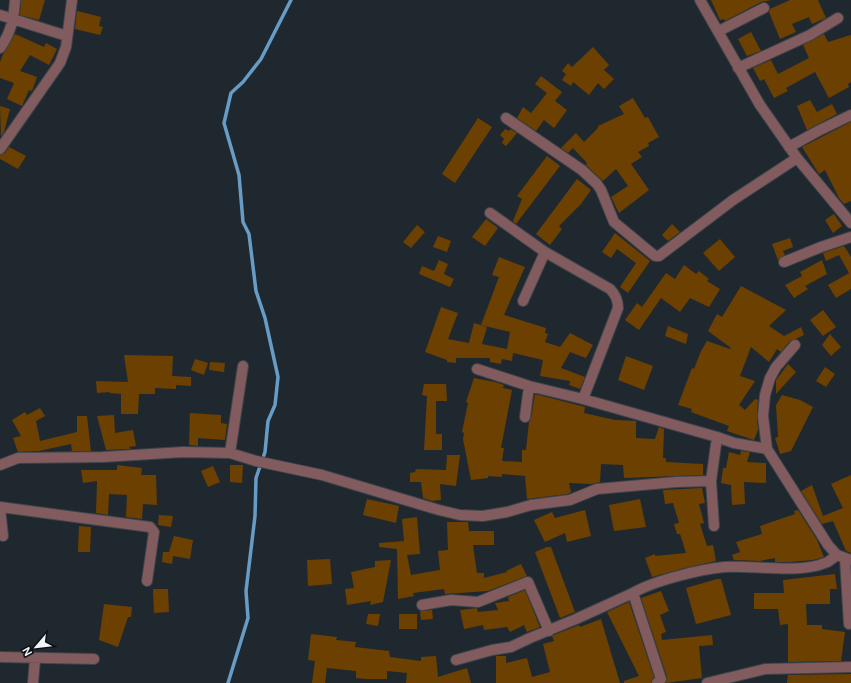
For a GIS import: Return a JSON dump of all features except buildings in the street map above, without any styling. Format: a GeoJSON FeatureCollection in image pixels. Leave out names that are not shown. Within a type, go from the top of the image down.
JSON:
{"type":"FeatureCollection","features":[{"type":"Feature","properties":{"kind":"street"},"geometry":{"type":"LineString","coordinates":[[0,48],[7,38],[14,20],[15,0]]}},
{"type":"Feature","properties":{"kind":"street"},"geometry":{"type":"LineString","coordinates":[[0,150],[16,124],[57,69],[66,47],[72,0]]}},
{"type":"Feature","properties":{"kind":"street"},"geometry":{"type":"LineString","coordinates":[[700,0],[760,105],[797,158],[851,223]]}},
{"type":"Feature","properties":{"kind":"street"},"geometry":{"type":"LineString","coordinates":[[719,31],[764,8]]}},
{"type":"Feature","properties":{"kind":"street"},"geometry":{"type":"LineString","coordinates":[[0,15],[67,36]]}},
{"type":"Feature","properties":{"kind":"street"},"geometry":{"type":"LineString","coordinates":[[738,68],[810,35],[838,18]]}},
{"type":"Feature","properties":{"kind":"street"},"geometry":{"type":"LineString","coordinates":[[789,147],[818,131],[851,116]]}},
{"type":"Feature","properties":{"kind":"street"},"geometry":{"type":"LineString","coordinates":[[506,118],[582,170],[597,184],[601,190],[614,222],[655,256],[659,256],[733,200],[797,158]]}},
{"type":"Feature","properties":{"kind":"street"},"geometry":{"type":"LineString","coordinates":[[490,213],[544,252],[610,289],[618,300],[618,308],[583,399]]}},
{"type":"Feature","properties":{"kind":"street"},"geometry":{"type":"LineString","coordinates":[[784,262],[851,237]]}},
{"type":"Feature","properties":{"kind":"street"},"geometry":{"type":"LineString","coordinates":[[523,301],[544,252]]}},
{"type":"Feature","properties":{"kind":"street"},"geometry":{"type":"LineString","coordinates":[[795,345],[776,367],[764,395],[763,416],[767,450],[828,545],[845,558],[849,624]]}},
{"type":"Feature","properties":{"kind":"street"},"geometry":{"type":"LineString","coordinates":[[230,453],[243,366]]}},
{"type":"Feature","properties":{"kind":"street"},"geometry":{"type":"LineString","coordinates":[[477,369],[529,386],[583,399],[734,443],[767,450]]}},
{"type":"Feature","properties":{"kind":"street"},"geometry":{"type":"LineString","coordinates":[[525,417],[529,386]]}},
{"type":"Feature","properties":{"kind":"street"},"geometry":{"type":"LineString","coordinates":[[714,526],[711,481],[717,437]]}},
{"type":"Feature","properties":{"kind":"street"},"geometry":{"type":"LineString","coordinates":[[0,465],[18,458],[103,457],[183,452],[230,453],[260,462],[322,475],[439,510],[460,515],[483,516],[507,512],[531,505],[570,500],[597,489],[676,482],[711,481]]}},
{"type":"Feature","properties":{"kind":"street"},"geometry":{"type":"LineString","coordinates":[[3,536],[0,507],[150,527],[154,532],[147,581]]}},
{"type":"Feature","properties":{"kind":"street"},"geometry":{"type":"LineString","coordinates":[[456,660],[492,650],[511,647],[634,593],[643,587],[692,573],[724,567],[808,568],[845,558]]}},
{"type":"Feature","properties":{"kind":"street"},"geometry":{"type":"LineString","coordinates":[[422,605],[451,600],[478,602],[528,582],[549,631]]}},
{"type":"Feature","properties":{"kind":"street"},"geometry":{"type":"LineString","coordinates":[[634,593],[638,612],[661,679],[657,683]]}},
{"type":"Feature","properties":{"kind":"street"},"geometry":{"type":"LineString","coordinates":[[0,657],[35,659],[94,659]]}},
{"type":"Feature","properties":{"kind":"street"},"geometry":{"type":"LineString","coordinates":[[33,683],[35,659]]}},
{"type":"Feature","properties":{"kind":"street"},"geometry":{"type":"LineString","coordinates":[[707,683],[765,669],[851,667]]}},
{"type":"Feature","properties":{"kind":"waterway"},"geometry":{"type":"LineString","coordinates":[[228,683],[248,618],[246,591],[255,516],[256,478],[265,452],[268,421],[275,405],[278,377],[265,318],[256,291],[249,234],[243,222],[239,175],[224,123],[231,93],[243,82],[261,59],[291,0]]}}]}
